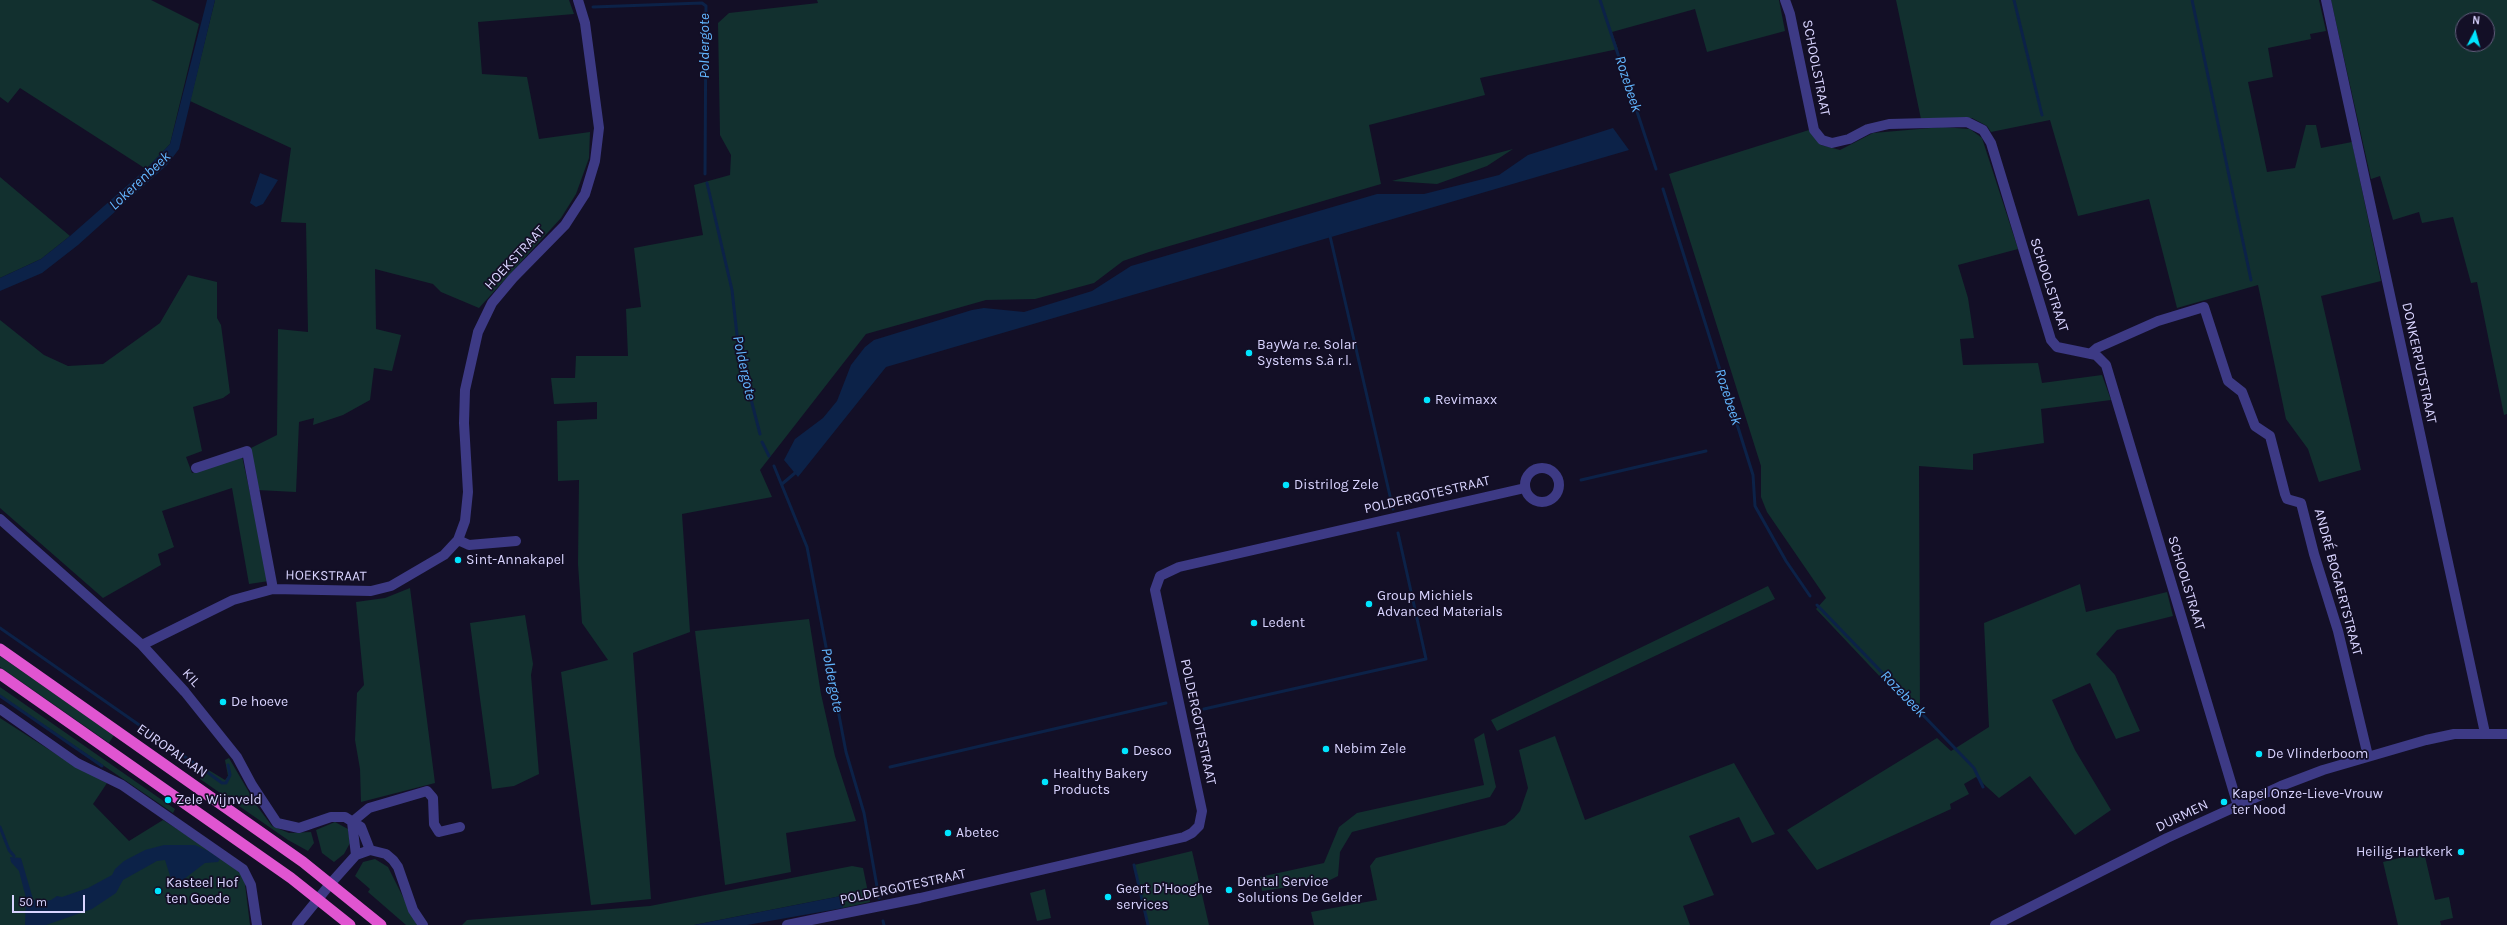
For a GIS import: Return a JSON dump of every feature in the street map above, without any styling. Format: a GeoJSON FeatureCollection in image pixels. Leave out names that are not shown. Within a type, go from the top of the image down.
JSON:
{"type":"FeatureCollection","features":[{"type":"Feature","properties":{"kind":"highway","name":"EUROPALAAN"},"geometry":{"type":"LineString","coordinates":[[0,649],[332,883],[382,925]]}},
{"type":"Feature","properties":{"kind":"highway"},"geometry":{"type":"LineString","coordinates":[[0,674],[319,898],[350,925]]}},
{"type":"Feature","properties":{"kind":"street","name":"HOEKSTRAAT"},"geometry":{"type":"LineString","coordinates":[[142,645],[233,600],[274,589],[378,590],[391,586],[421,571],[444,555],[458,540],[465,521],[468,492],[464,423],[465,390],[478,332],[496,298],[565,225],[585,194],[595,161],[599,128],[585,23],[578,0]]}},
{"type":"Feature","properties":{"kind":"street","name":"SCHOOLSTRAAT"},"geometry":{"type":"LineString","coordinates":[[1785,0],[1790,14],[1814,130],[1822,140],[1832,143],[1849,139],[1868,129],[1889,124],[1967,122],[1983,130],[1990,143],[2051,340],[2057,347],[2090,354],[2102,359],[2106,365],[2238,806]]}},
{"type":"Feature","properties":{"kind":"street","name":"DONKERPUTSTRAAT"},"geometry":{"type":"LineString","coordinates":[[2326,0],[2485,733]]}},
{"type":"Feature","properties":{"kind":"street","name":"ANDRÉ BOGAERTSTRAAT"},"geometry":{"type":"LineString","coordinates":[[2090,354],[2097,348],[2158,321],[2204,307],[2228,381],[2242,392],[2255,426],[2270,436],[2287,499],[2301,502],[2314,554],[2338,631],[2368,756]]}},
{"type":"Feature","properties":{"kind":"street","name":"HOEKSTRAAT"},"geometry":{"type":"LineString","coordinates":[[196,468],[247,451],[274,589]]}},
{"type":"Feature","properties":{"kind":"street","name":"POLDERGOTESTRAAT"},"geometry":{"type":"LineString","coordinates":[[787,925],[920,898],[1192,834],[1199,826],[1202,811],[1155,590],[1160,576],[1178,567],[1525,488]]}},
{"type":"Feature","properties":{"kind":"street","name":"KIL"},"geometry":{"type":"LineString","coordinates":[[0,519],[142,645],[189,696],[237,757],[270,815],[278,823],[299,828],[332,817],[345,817],[352,822]]}},
{"type":"Feature","properties":{"kind":"street"},"geometry":{"type":"LineString","coordinates":[[458,540],[469,545],[516,541]]}},
{"type":"Feature","properties":{"kind":"street"},"geometry":{"type":"LineString","coordinates":[[0,709],[77,762],[122,785],[243,869],[251,885],[258,925]]}},
{"type":"Feature","properties":{"kind":"street","name":"DURMEN"},"geometry":{"type":"LineString","coordinates":[[1995,925],[2167,838],[2281,786],[2368,756],[2433,738],[2454,734],[2507,734]]}},
{"type":"Feature","properties":{"kind":"street"},"geometry":{"type":"LineString","coordinates":[[352,822],[369,808],[427,791],[433,798],[434,824],[439,832],[460,827]]}},
{"type":"Feature","properties":{"kind":"street"},"geometry":{"type":"LineString","coordinates":[[352,822],[361,827],[370,850]]}},
{"type":"Feature","properties":{"kind":"street"},"geometry":{"type":"LineString","coordinates":[[352,822],[356,855]]}},
{"type":"Feature","properties":{"kind":"street"},"geometry":{"type":"LineString","coordinates":[[297,925],[356,855],[370,850],[379,851],[394,860],[414,910],[423,925]]}},
{"type":"Feature","properties":{"kind":"green space"},"geometry":{"type":"Polygon","coordinates":[[[0,0],[151,0],[199,24],[170,144],[146,169],[20,88],[8,103],[0,97],[0,0]]]}},
{"type":"Feature","properties":{"kind":"green space"},"geometry":{"type":"Polygon","coordinates":[[[215,0],[569,0],[574,14],[478,22],[482,74],[527,77],[539,139],[590,132],[589,158],[576,194],[561,218],[479,308],[441,292],[433,284],[375,269],[376,329],[401,335],[392,371],[374,368],[370,400],[343,415],[313,425],[314,418],[299,422],[296,492],[257,490],[249,449],[277,435],[278,329],[308,332],[306,223],[281,222],[291,148],[190,101],[215,0]]]}},
{"type":"Feature","properties":{"kind":"green space"},"geometry":{"type":"Polygon","coordinates":[[[817,0],[1779,0],[1785,31],[1707,52],[1695,9],[1612,32],[1618,49],[1480,78],[1485,95],[1369,125],[1381,184],[1149,252],[1123,261],[1094,283],[1035,299],[986,300],[866,334],[760,470],[772,497],[682,514],[690,632],[633,653],[651,899],[591,905],[561,672],[608,660],[582,623],[578,564],[579,480],[558,481],[557,421],[597,419],[597,402],[554,404],[551,378],[575,378],[576,356],[628,356],[626,309],[641,307],[634,248],[703,235],[694,185],[730,175],[731,155],[720,135],[718,23],[729,13],[818,3],[817,0]]]}},
{"type":"Feature","properties":{"kind":"green space"},"geometry":{"type":"Polygon","coordinates":[[[1896,0],[2319,0],[2326,31],[2310,34],[2311,39],[2268,48],[2273,77],[2248,82],[2267,172],[2295,168],[2306,125],[2316,125],[2321,148],[2352,142],[2381,281],[2321,296],[2361,470],[2319,482],[2308,449],[2286,419],[2258,285],[2177,308],[2149,199],[2078,216],[2050,120],[1991,132],[1987,126],[1972,118],[1921,119],[1896,0]]]}},
{"type":"Feature","properties":{"kind":"green space"},"geometry":{"type":"Polygon","coordinates":[[[2331,0],[2507,0],[2507,414],[2504,415],[2477,282],[2471,283],[2453,217],[2422,223],[2419,212],[2393,220],[2380,176],[2371,179],[2331,0]]]}},
{"type":"Feature","properties":{"kind":"green space"},"geometry":{"type":"Polygon","coordinates":[[[1942,127],[1970,129],[1982,138],[2018,249],[1958,265],[1968,298],[1974,338],[1960,339],[1963,365],[2038,363],[2042,383],[2102,375],[2111,400],[2041,409],[2044,443],[1973,454],[1973,470],[1919,466],[1920,719],[1816,609],[1826,598],[1767,512],[1761,497],[1761,466],[1669,174],[1809,130],[1821,145],[1840,150],[1873,133],[1942,127]]]}},
{"type":"Feature","properties":{"kind":"green space"},"geometry":{"type":"Polygon","coordinates":[[[1513,149],[1487,166],[1437,184],[1392,181],[1513,149]]]}},
{"type":"Feature","properties":{"kind":"green space"},"geometry":{"type":"Polygon","coordinates":[[[0,177],[70,236],[41,259],[0,278],[0,177]]]}},
{"type":"Feature","properties":{"kind":"green space"},"geometry":{"type":"Polygon","coordinates":[[[188,275],[217,282],[217,318],[221,325],[230,393],[223,398],[193,407],[202,451],[186,457],[192,473],[242,456],[269,581],[249,584],[232,488],[162,511],[174,547],[158,554],[161,565],[103,598],[0,508],[0,320],[44,355],[68,366],[103,364],[160,323],[188,275]]]}},
{"type":"Feature","properties":{"kind":"green space"},"geometry":{"type":"Polygon","coordinates":[[[2080,584],[2086,612],[2167,592],[2173,616],[2117,630],[2096,654],[2115,675],[2140,731],[2116,739],[2090,683],[2052,700],[2075,750],[2111,810],[2075,835],[2030,776],[1999,798],[1976,777],[1964,784],[1969,794],[1950,804],[1951,809],[1817,870],[1787,830],[1937,738],[1951,751],[1989,727],[1984,623],[2080,584]]]}},
{"type":"Feature","properties":{"kind":"green space"},"geometry":{"type":"Polygon","coordinates":[[[1768,586],[1775,599],[1497,731],[1491,720],[1768,586]]]}},
{"type":"Feature","properties":{"kind":"green space"},"geometry":{"type":"Polygon","coordinates":[[[410,588],[435,783],[361,802],[360,769],[355,740],[357,693],[364,685],[356,602],[385,598],[410,588]]]}},
{"type":"Feature","properties":{"kind":"green space"},"geometry":{"type":"Polygon","coordinates":[[[525,615],[533,664],[531,675],[539,774],[514,786],[492,789],[470,623],[525,615]]]}},
{"type":"Feature","properties":{"kind":"green space"},"geometry":{"type":"Polygon","coordinates":[[[809,619],[821,694],[835,756],[856,821],[786,833],[791,872],[725,885],[695,631],[809,619]]]}},
{"type":"Feature","properties":{"kind":"green space"},"geometry":{"type":"Polygon","coordinates":[[[0,656],[114,735],[109,743],[0,667],[0,656]]]}},
{"type":"Feature","properties":{"kind":"green space"},"geometry":{"type":"Polygon","coordinates":[[[0,687],[175,809],[173,813],[0,695],[0,687]]]}},
{"type":"Feature","properties":{"kind":"green space"},"geometry":{"type":"Polygon","coordinates":[[[0,718],[73,765],[107,783],[93,804],[129,841],[163,820],[221,857],[244,876],[250,925],[0,925],[0,718]]]}},
{"type":"Feature","properties":{"kind":"green space"},"geometry":{"type":"Polygon","coordinates":[[[1484,733],[1496,787],[1490,797],[1352,832],[1340,852],[1338,876],[1328,881],[1262,891],[1260,877],[1324,863],[1339,827],[1357,813],[1484,785],[1474,739],[1484,733]]]}},
{"type":"Feature","properties":{"kind":"green space"},"geometry":{"type":"Polygon","coordinates":[[[1555,736],[1585,820],[1734,763],[1775,834],[1752,843],[1739,817],[1689,836],[1714,895],[1683,906],[1690,925],[1314,925],[1311,912],[1377,900],[1370,866],[1376,858],[1505,825],[1514,818],[1520,811],[1528,788],[1519,750],[1555,736]]]}},
{"type":"Feature","properties":{"kind":"green space"},"geometry":{"type":"Polygon","coordinates":[[[229,758],[257,806],[272,826],[289,833],[311,832],[314,843],[308,851],[288,840],[200,779],[207,769],[225,780],[228,776],[225,760],[229,758]]]}},
{"type":"Feature","properties":{"kind":"green space"},"geometry":{"type":"Polygon","coordinates":[[[335,822],[348,829],[350,843],[344,854],[334,862],[322,853],[316,830],[335,822]]]}},
{"type":"Feature","properties":{"kind":"green space"},"geometry":{"type":"Polygon","coordinates":[[[1192,851],[1209,925],[1148,925],[1134,865],[1192,851]]]}},
{"type":"Feature","properties":{"kind":"green space"},"geometry":{"type":"Polygon","coordinates":[[[2424,852],[2435,900],[2449,897],[2453,918],[2440,921],[2441,925],[2398,925],[2383,862],[2424,852]]]}},
{"type":"Feature","properties":{"kind":"green space"},"geometry":{"type":"Polygon","coordinates":[[[375,859],[388,867],[417,925],[406,925],[368,892],[370,889],[355,876],[363,862],[375,859]]]}},
{"type":"Feature","properties":{"kind":"green space"},"geometry":{"type":"Polygon","coordinates":[[[852,866],[863,868],[870,902],[843,908],[841,896],[694,925],[462,925],[467,920],[650,906],[852,866]]]}},
{"type":"Feature","properties":{"kind":"green space"},"geometry":{"type":"Polygon","coordinates":[[[1045,889],[1051,918],[1037,921],[1030,893],[1045,889]]]}},
{"type":"Feature","properties":{"kind":"water","name":"Lokerenbeek"},"geometry":{"type":"Polygon","coordinates":[[[207,0],[215,0],[179,149],[167,165],[78,245],[42,273],[0,291],[0,278],[41,259],[70,236],[146,169],[170,144],[207,0]]]}},
{"type":"Feature","properties":{"kind":"water"},"geometry":{"type":"Polygon","coordinates":[[[1613,128],[1629,150],[886,367],[798,477],[784,460],[795,439],[823,418],[837,401],[851,365],[865,347],[874,340],[972,310],[984,308],[1024,312],[1092,291],[1131,266],[1377,194],[1424,194],[1499,175],[1528,155],[1613,128]]]}},
{"type":"Feature","properties":{"kind":"water"},"geometry":{"type":"Polygon","coordinates":[[[260,173],[278,180],[263,204],[256,207],[250,203],[260,173]]]}},
{"type":"Feature","properties":{"kind":"water"},"geometry":{"type":"Polygon","coordinates":[[[164,845],[195,845],[210,852],[220,859],[218,862],[205,863],[175,886],[173,885],[165,860],[157,861],[123,880],[116,893],[92,909],[46,925],[25,925],[26,898],[19,871],[11,862],[10,857],[21,858],[33,899],[38,902],[51,900],[57,896],[62,897],[88,888],[112,875],[115,869],[124,861],[145,850],[164,845]]]}},
{"type":"Feature","properties":{"kind":"water"},"geometry":{"type":"Polygon","coordinates":[[[841,896],[843,908],[747,925],[694,925],[841,896]]]}},
{"type":"Feature","properties":{"kind":"waterway","name":"Rozebeek"},"geometry":{"type":"LineString","coordinates":[[1600,0],[1656,169]]}},
{"type":"Feature","properties":{"kind":"waterway"},"geometry":{"type":"LineString","coordinates":[[2014,0],[2042,115]]}},
{"type":"Feature","properties":{"kind":"waterway"},"geometry":{"type":"LineString","coordinates":[[2192,0],[2251,280]]}},
{"type":"Feature","properties":{"kind":"waterway","name":"Poldergote"},"geometry":{"type":"LineString","coordinates":[[593,7],[702,3],[706,6],[705,174]]}},
{"type":"Feature","properties":{"kind":"waterway","name":"Poldergote"},"geometry":{"type":"LineString","coordinates":[[707,183],[732,290],[739,353],[760,434]]}},
{"type":"Feature","properties":{"kind":"waterway","name":"Rozebeek"},"geometry":{"type":"LineString","coordinates":[[1663,189],[1753,475],[1755,506],[1786,561],[1810,596]]}},
{"type":"Feature","properties":{"kind":"waterway"},"geometry":{"type":"LineString","coordinates":[[1330,236],[1393,509]]}},
{"type":"Feature","properties":{"kind":"waterway","name":"Poldergote"},"geometry":{"type":"LineString","coordinates":[[762,442],[769,456]]}},
{"type":"Feature","properties":{"kind":"waterway"},"geometry":{"type":"LineString","coordinates":[[1581,480],[1706,451]]}},
{"type":"Feature","properties":{"kind":"waterway","name":"Poldergote"},"geometry":{"type":"LineString","coordinates":[[774,466],[807,547],[846,752],[864,813],[879,898]]}},
{"type":"Feature","properties":{"kind":"waterway"},"geometry":{"type":"LineString","coordinates":[[782,484],[795,473]]}},
{"type":"Feature","properties":{"kind":"waterway"},"geometry":{"type":"LineString","coordinates":[[1204,709],[1426,659],[1398,533]]}},
{"type":"Feature","properties":{"kind":"waterway","name":"Rozebeek"},"geometry":{"type":"LineString","coordinates":[[1817,605],[1974,768],[1983,787]]}},
{"type":"Feature","properties":{"kind":"waterway"},"geometry":{"type":"LineString","coordinates":[[0,628],[201,768]]}},
{"type":"Feature","properties":{"kind":"waterway"},"geometry":{"type":"LineString","coordinates":[[0,696],[102,766]]}},
{"type":"Feature","properties":{"kind":"waterway"},"geometry":{"type":"LineString","coordinates":[[890,767],[1166,703]]}},
{"type":"Feature","properties":{"kind":"waterway"},"geometry":{"type":"LineString","coordinates":[[207,772],[222,783],[226,783],[230,775],[228,765]]}},
{"type":"Feature","properties":{"kind":"waterway"},"geometry":{"type":"LineString","coordinates":[[0,827],[9,850],[14,856]]}},
{"type":"Feature","properties":{"kind":"waterway"},"geometry":{"type":"LineString","coordinates":[[1134,865],[1148,925]]}},
{"type":"Feature","properties":{"kind":"waterway","name":"Poldergote"},"geometry":{"type":"LineString","coordinates":[[883,921],[884,925]]}},
{"type":"Feature","properties":{"kind":"place","name":"BayWa r.e. Solar Systems S.à r.l."},"geometry":{"type":"Point","coordinates":[1249,353]}},
{"type":"Feature","properties":{"kind":"place","name":"Revimaxx"},"geometry":{"type":"Point","coordinates":[1427,400]}},
{"type":"Feature","properties":{"kind":"place","name":"Distrilog Zele"},"geometry":{"type":"Point","coordinates":[1286,485]}},
{"type":"Feature","properties":{"kind":"place","name":"Sint-Annakapel"},"geometry":{"type":"Point","coordinates":[458,560]}},
{"type":"Feature","properties":{"kind":"place","name":"Group Michiels Advanced Materials"},"geometry":{"type":"Point","coordinates":[1369,604]}},
{"type":"Feature","properties":{"kind":"place","name":"Ledent"},"geometry":{"type":"Point","coordinates":[1254,623]}},
{"type":"Feature","properties":{"kind":"place","name":"De hoeve"},"geometry":{"type":"Point","coordinates":[223,702]}},
{"type":"Feature","properties":{"kind":"place","name":"Nebim Zele"},"geometry":{"type":"Point","coordinates":[1326,749]}},
{"type":"Feature","properties":{"kind":"place","name":"Desco"},"geometry":{"type":"Point","coordinates":[1125,751]}},
{"type":"Feature","properties":{"kind":"place","name":"De Vlinderboom"},"geometry":{"type":"Point","coordinates":[2259,754]}},
{"type":"Feature","properties":{"kind":"place","name":"Healthy Bakery Products"},"geometry":{"type":"Point","coordinates":[1045,782]}},
{"type":"Feature","properties":{"kind":"place","name":"Zele Wijnveld"},"geometry":{"type":"Point","coordinates":[168,800]}},
{"type":"Feature","properties":{"kind":"place","name":"Kapel Onze-Lieve-Vrouw ter Nood"},"geometry":{"type":"Point","coordinates":[2224,802]}},
{"type":"Feature","properties":{"kind":"place","name":"Abetec"},"geometry":{"type":"Point","coordinates":[948,833]}},
{"type":"Feature","properties":{"kind":"place","name":"Heilig-Hartkerk"},"geometry":{"type":"Point","coordinates":[2461,852]}},
{"type":"Feature","properties":{"kind":"place","name":"Dental Service Solutions De Gelder"},"geometry":{"type":"Point","coordinates":[1229,890]}},
{"type":"Feature","properties":{"kind":"place","name":"Kasteel Hof ten Goede"},"geometry":{"type":"Point","coordinates":[158,891]}},
{"type":"Feature","properties":{"kind":"place","name":"Geert D'Hooghe services"},"geometry":{"type":"Point","coordinates":[1108,897]}}]}
